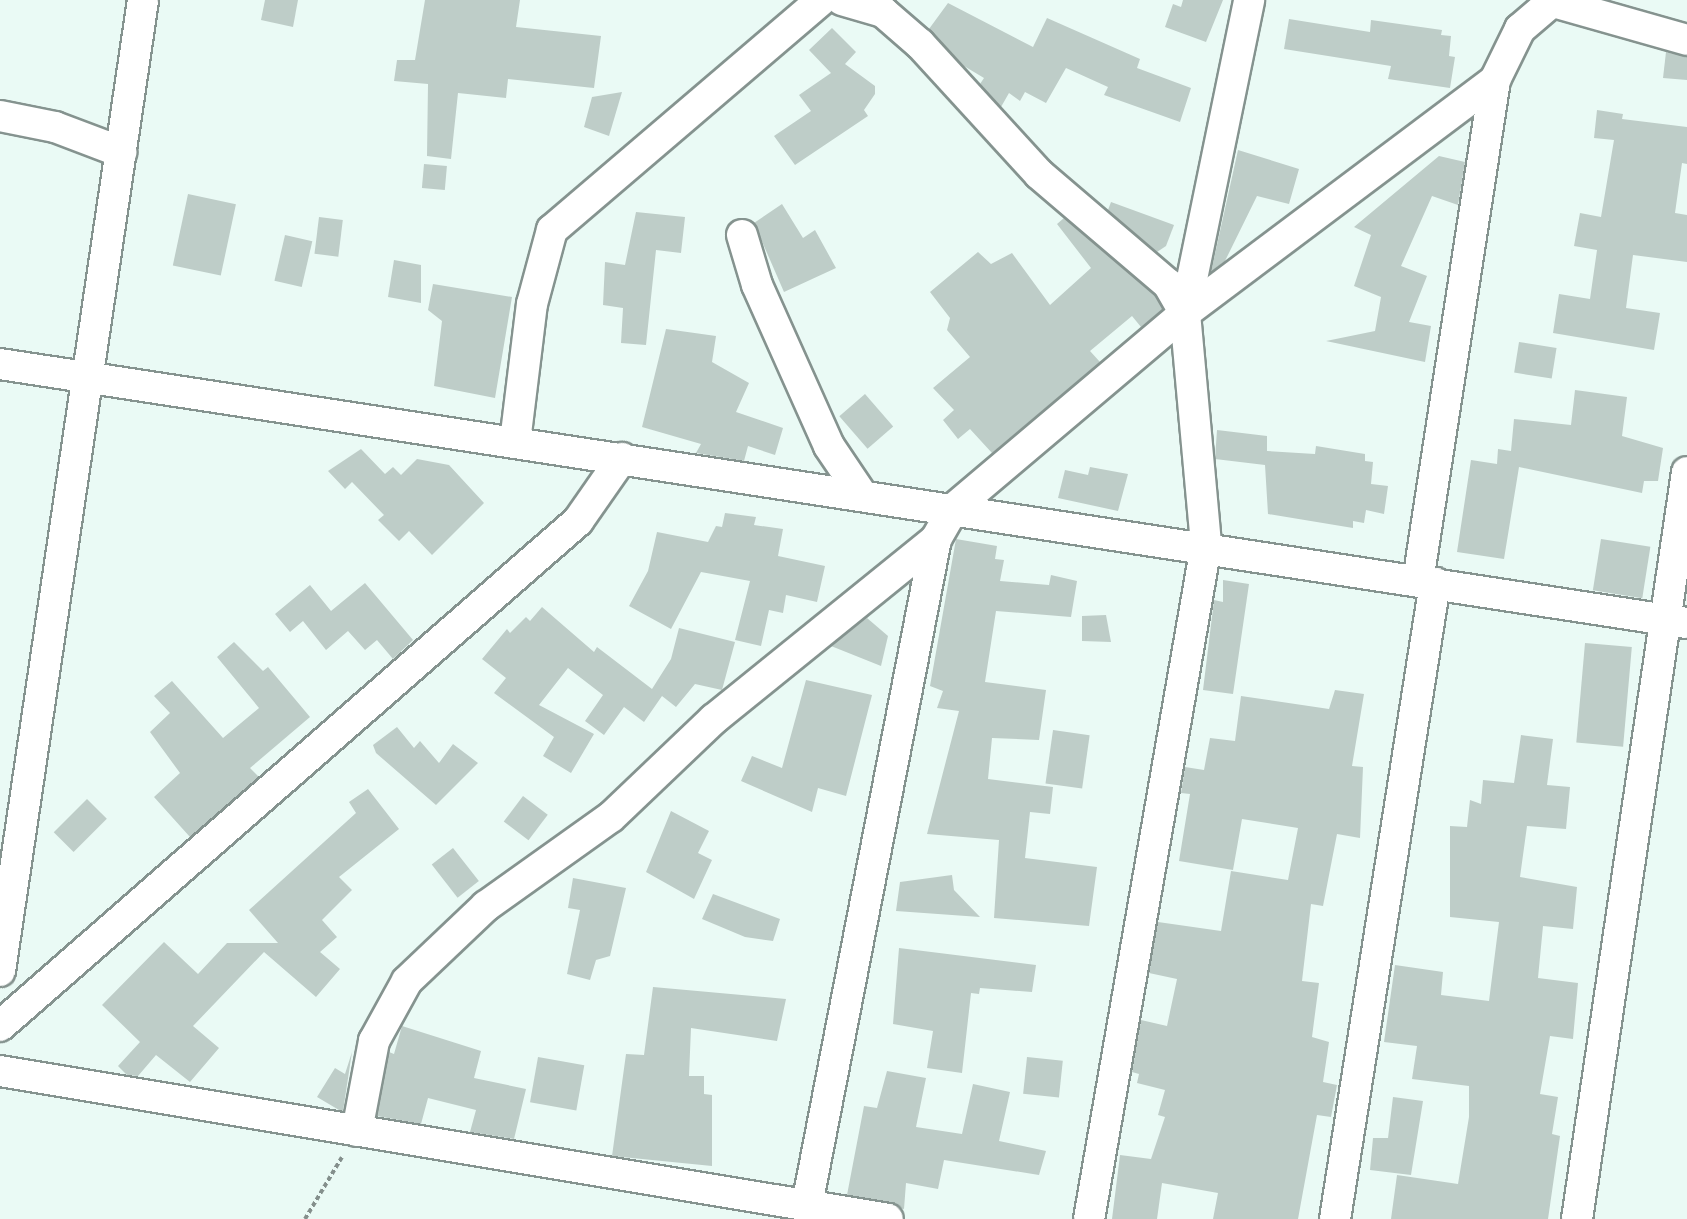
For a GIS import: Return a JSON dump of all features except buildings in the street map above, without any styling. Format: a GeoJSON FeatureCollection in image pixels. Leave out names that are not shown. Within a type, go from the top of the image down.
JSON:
{"type":"FeatureCollection","features":[{"type":"Feature","properties":{"kind":"street"},"geometry":{"type":"LineString","coordinates":[[0,971],[9,846],[88,375],[143,0]]}},
{"type":"Feature","properties":{"kind":"street"},"geometry":{"type":"LineString","coordinates":[[515,442],[532,304],[552,230],[820,0]]}},
{"type":"Feature","properties":{"kind":"street"},"geometry":{"type":"LineString","coordinates":[[842,0],[883,12],[920,44],[1039,174],[1168,284],[1185,313]]}},
{"type":"Feature","properties":{"kind":"street"},"geometry":{"type":"LineString","coordinates":[[1089,1219],[1206,546],[1185,313],[1249,0]]}},
{"type":"Feature","properties":{"kind":"street"},"geometry":{"type":"LineString","coordinates":[[1335,1219],[1495,80],[1520,29],[1549,1],[1687,40]]}},
{"type":"Feature","properties":{"kind":"street"},"geometry":{"type":"LineString","coordinates":[[807,1205],[936,539],[952,509],[1185,313],[1495,80]]}},
{"type":"Feature","properties":{"kind":"street"},"geometry":{"type":"LineString","coordinates":[[0,116],[55,127],[121,152]]}},
{"type":"Feature","properties":{"kind":"street"},"geometry":{"type":"LineString","coordinates":[[742,235],[757,285],[829,446],[862,495]]}},
{"type":"Feature","properties":{"kind":"street"},"geometry":{"type":"LineString","coordinates":[[0,364],[88,375],[952,509],[1206,546],[1676,622]]}},
{"type":"Feature","properties":{"kind":"street"},"geometry":{"type":"LineString","coordinates":[[0,1026],[578,521],[622,458]]}},
{"type":"Feature","properties":{"kind":"street"},"geometry":{"type":"LineString","coordinates":[[1577,1219],[1676,622],[1687,472]]}},
{"type":"Feature","properties":{"kind":"street"},"geometry":{"type":"LineString","coordinates":[[357,1131],[374,1041],[407,981],[486,906],[611,817],[714,719],[936,539]]}},
{"type":"Feature","properties":{"kind":"street"},"geometry":{"type":"LineString","coordinates":[[0,1071],[888,1219]]}},
{"type":"Feature","properties":{"kind":"path"},"geometry":{"type":"LineString","coordinates":[[305,1219],[357,1131]]}}]}
